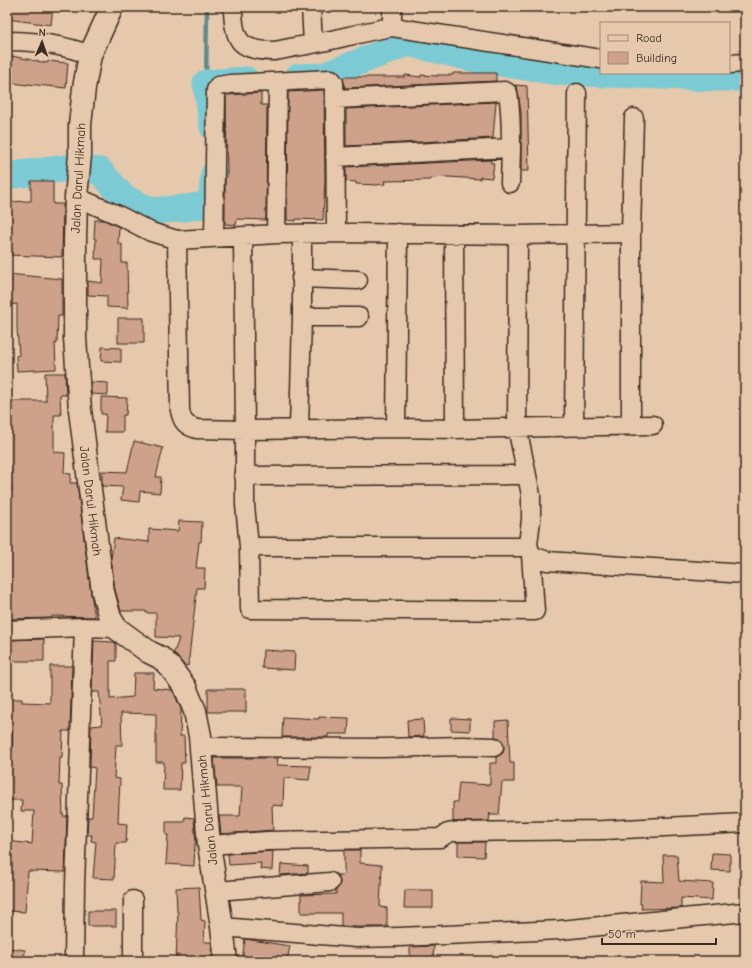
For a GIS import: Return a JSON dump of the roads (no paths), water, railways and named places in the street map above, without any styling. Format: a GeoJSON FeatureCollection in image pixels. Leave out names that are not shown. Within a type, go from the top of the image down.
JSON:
{"type":"FeatureCollection","features":[{"type":"Feature","properties":{"kind":"street","name":"Jalan Darul Hikmah"},"geometry":{"type":"LineString","coordinates":[[112,7],[90,55],[81,117],[77,191],[74,309],[80,410],[103,592],[110,618],[116,628],[149,652],[161,658],[185,687],[195,711],[201,747],[209,845],[226,961]]}},
{"type":"Feature","properties":{"kind":"street"},"geometry":{"type":"LineString","coordinates":[[233,7],[233,17],[240,42],[254,49],[274,51],[313,44],[361,32],[392,28],[600,59]]}},
{"type":"Feature","properties":{"kind":"street"},"geometry":{"type":"LineString","coordinates":[[311,7],[313,44]]}},
{"type":"Feature","properties":{"kind":"street"},"geometry":{"type":"LineString","coordinates":[[392,7],[392,28]]}},
{"type":"Feature","properties":{"kind":"street"},"geometry":{"type":"LineString","coordinates":[[7,41],[61,46],[78,50],[90,55]]}},
{"type":"Feature","properties":{"kind":"street"},"geometry":{"type":"LineString","coordinates":[[730,64],[745,63]]}},
{"type":"Feature","properties":{"kind":"street"},"geometry":{"type":"LineString","coordinates":[[214,238],[216,90],[218,86],[223,84],[331,79],[334,83],[335,99],[336,233]]}},
{"type":"Feature","properties":{"kind":"street"},"geometry":{"type":"LineString","coordinates":[[276,234],[278,82]]}},
{"type":"Feature","properties":{"kind":"street"},"geometry":{"type":"LineString","coordinates":[[335,99],[505,91],[508,93],[510,101],[510,183]]}},
{"type":"Feature","properties":{"kind":"street"},"geometry":{"type":"LineString","coordinates":[[574,427],[577,93]]}},
{"type":"Feature","properties":{"kind":"street"},"geometry":{"type":"LineString","coordinates":[[631,426],[631,234],[634,118]]}},
{"type":"Feature","properties":{"kind":"street"},"geometry":{"type":"LineString","coordinates":[[335,157],[511,148]]}},
{"type":"Feature","properties":{"kind":"street"},"geometry":{"type":"LineString","coordinates":[[77,191],[151,232],[177,240],[276,234],[336,233],[518,235],[631,234]]}},
{"type":"Feature","properties":{"kind":"street"},"geometry":{"type":"LineString","coordinates":[[396,428],[398,233]]}},
{"type":"Feature","properties":{"kind":"street"},"geometry":{"type":"LineString","coordinates":[[298,429],[302,317],[302,234]]}},
{"type":"Feature","properties":{"kind":"street"},"geometry":{"type":"LineString","coordinates":[[454,234],[455,429]]}},
{"type":"Feature","properties":{"kind":"street"},"geometry":{"type":"LineString","coordinates":[[243,237],[244,476],[249,547],[250,609],[535,611],[529,551],[532,507],[531,495],[517,427],[518,235]]}},
{"type":"Feature","properties":{"kind":"street"},"geometry":{"type":"LineString","coordinates":[[177,240],[181,417],[185,425],[197,429],[245,430],[396,428],[455,429],[652,425]]}},
{"type":"Feature","properties":{"kind":"street"},"geometry":{"type":"LineString","coordinates":[[301,278],[358,280]]}},
{"type":"Feature","properties":{"kind":"street"},"geometry":{"type":"LineString","coordinates":[[302,317],[359,317]]}},
{"type":"Feature","properties":{"kind":"street"},"geometry":{"type":"LineString","coordinates":[[244,476],[526,475]]}},
{"type":"Feature","properties":{"kind":"street"},"geometry":{"type":"LineString","coordinates":[[249,547],[529,551],[547,560],[745,574]]}},
{"type":"Feature","properties":{"kind":"street"},"geometry":{"type":"LineString","coordinates":[[7,630],[84,627],[116,628]]}},
{"type":"Feature","properties":{"kind":"street"},"geometry":{"type":"LineString","coordinates":[[74,961],[75,886],[84,627]]}},
{"type":"Feature","properties":{"kind":"street"},"geometry":{"type":"LineString","coordinates":[[201,747],[382,748],[464,746],[494,748]]}},
{"type":"Feature","properties":{"kind":"street"},"geometry":{"type":"LineString","coordinates":[[209,845],[268,841],[440,838],[453,832],[604,830],[745,823]]}},
{"type":"Feature","properties":{"kind":"street"},"geometry":{"type":"LineString","coordinates":[[216,891],[330,882]]}},
{"type":"Feature","properties":{"kind":"street"},"geometry":{"type":"LineString","coordinates":[[133,900],[134,961]]}},
{"type":"Feature","properties":{"kind":"street"},"geometry":{"type":"LineString","coordinates":[[222,927],[356,938],[399,937],[560,930],[745,912]]}},
{"type":"Feature","properties":{"kind":"waterway"},"geometry":{"type":"LineString","coordinates":[[206,83],[207,7]]}},
{"type":"Feature","properties":{"kind":"waterway"},"geometry":{"type":"LineString","coordinates":[[298,77],[323,76],[408,43],[480,60],[558,72],[600,74]]}},
{"type":"Feature","properties":{"kind":"waterway"},"geometry":{"type":"LineString","coordinates":[[610,74],[745,78]]}},
{"type":"Feature","properties":{"kind":"waterway"},"geometry":{"type":"LineString","coordinates":[[213,127],[206,83],[246,80]]}},
{"type":"Feature","properties":{"kind":"waterway"},"geometry":{"type":"LineString","coordinates":[[7,176],[66,168],[100,171],[124,198],[153,211],[211,204],[214,174]]}}]}
